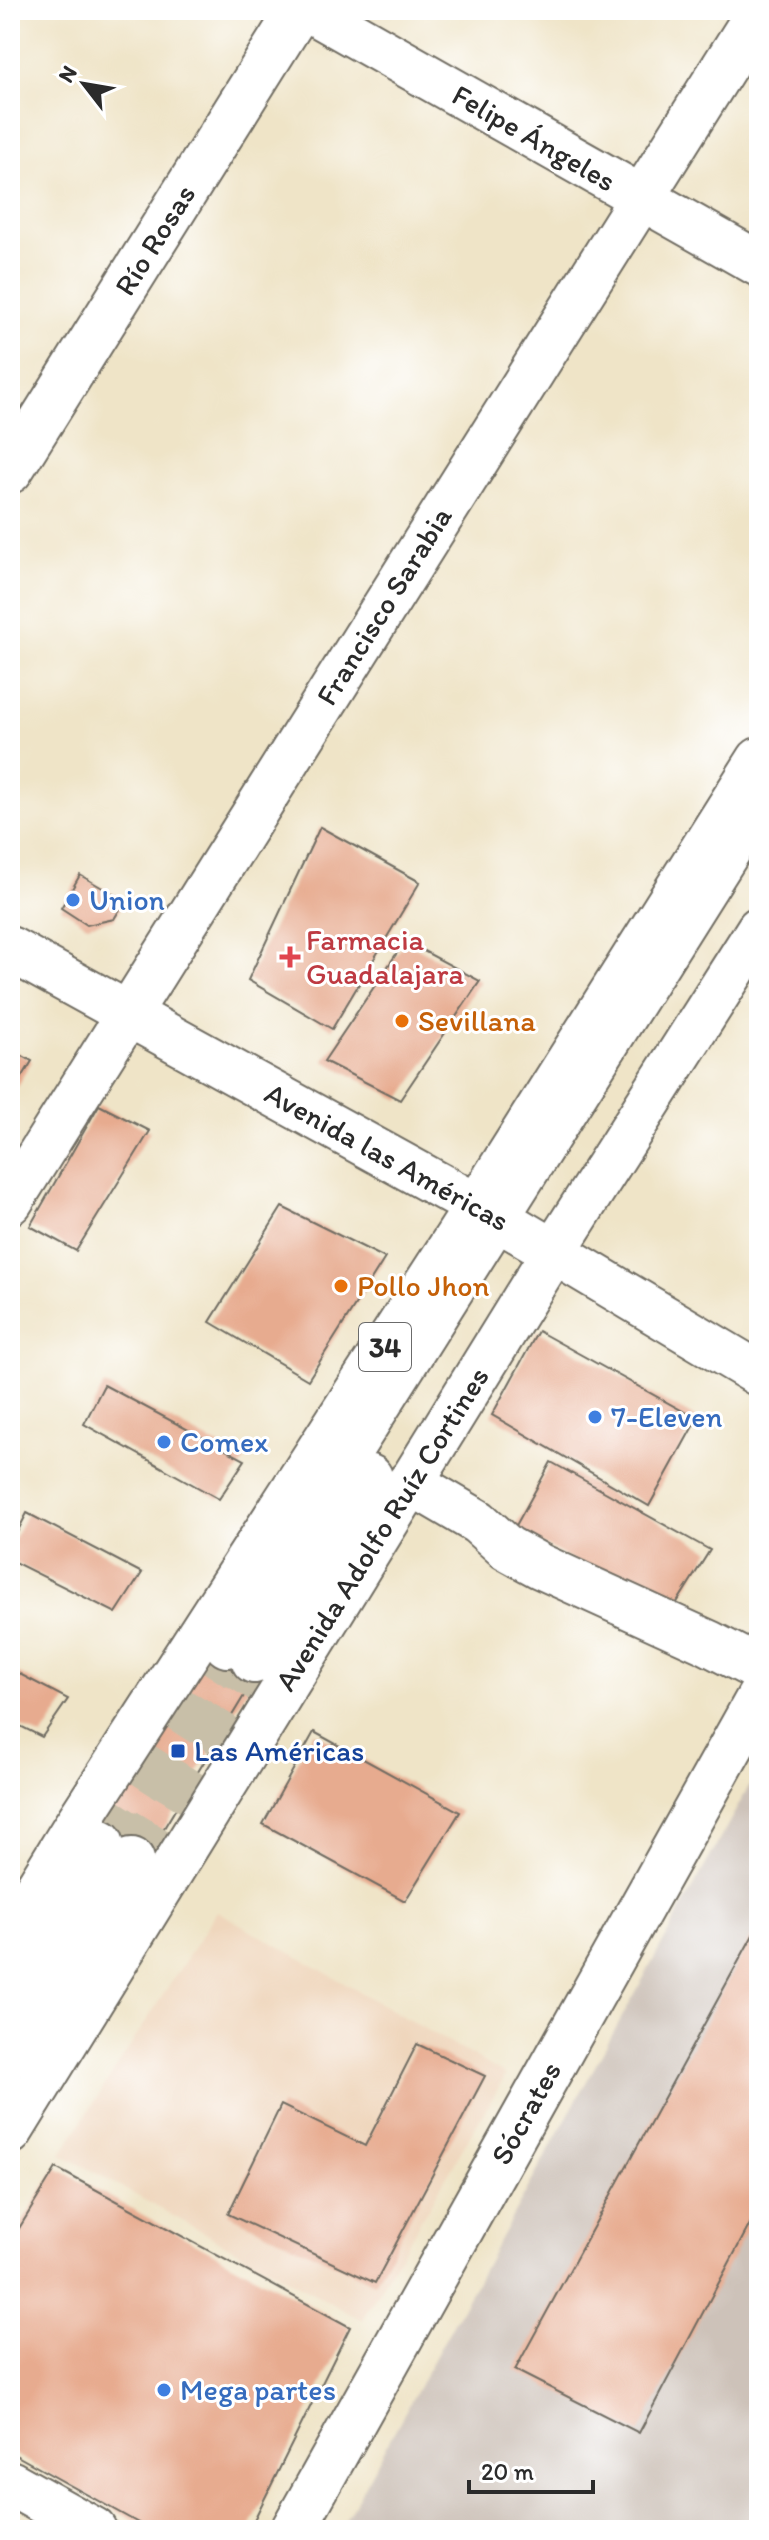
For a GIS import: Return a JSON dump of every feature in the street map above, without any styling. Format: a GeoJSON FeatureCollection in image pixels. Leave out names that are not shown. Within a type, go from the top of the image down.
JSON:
{"type":"FeatureCollection","features":[{"type":"Feature","properties":{"kind":"main road","name":"Río Rosas"},"geometry":{"type":"LineString","coordinates":[[10,471],[299,10]]}},
{"type":"Feature","properties":{"kind":"main road","name":"Felipe Ángeles"},"geometry":{"type":"LineString","coordinates":[[310,10],[759,264]]}},
{"type":"Feature","properties":{"kind":"main road","name":"Francisco Sarabia"},"geometry":{"type":"LineString","coordinates":[[10,1202],[759,11]]}},
{"type":"Feature","properties":{"kind":"main road","name":"Avenida Adolfo Ruíz Cortines"},"geometry":{"type":"LineString","coordinates":[[10,2132],[410,1482],[513,1227],[759,760]]}},
{"type":"Feature","properties":{"kind":"main road"},"geometry":{"type":"LineString","coordinates":[[513,1227],[759,802]]}},
{"type":"Feature","properties":{"kind":"main road"},"geometry":{"type":"LineString","coordinates":[[240,1653],[513,1227],[759,859]]}},
{"type":"Feature","properties":{"kind":"main road","name":"Avenida Adolfo Ruíz Cortines"},"geometry":{"type":"LineString","coordinates":[[10,1933],[73,1830],[513,1227],[759,929]]}},
{"type":"Feature","properties":{"kind":"main road","name":"Avenida las Américas"},"geometry":{"type":"LineString","coordinates":[[10,949],[513,1227],[759,1374]]}},
{"type":"Feature","properties":{"kind":"main road"},"geometry":{"type":"LineString","coordinates":[[410,1482],[478,1522],[507,1548],[540,1566],[759,1669]]}},
{"type":"Feature","properties":{"kind":"main road","name":"Sócrates"},"geometry":{"type":"LineString","coordinates":[[293,2530],[759,1697]]}},
{"type":"Feature","properties":{"kind":"main road"},"geometry":{"type":"LineString","coordinates":[[10,1989],[116,1851],[10,2055]]}},
{"type":"Feature","properties":{"kind":"main road"},"geometry":{"type":"LineString","coordinates":[[10,2483],[94,2530]]}},
{"type":"Feature","properties":{"kind":"shaded area"},"geometry":{"type":"Polygon","coordinates":[[[759,1768],[759,2530],[340,2530],[759,1768]]]}},
{"type":"Feature","properties":{"kind":"shaded area"},"geometry":{"type":"Polygon","coordinates":[[[217,1911],[506,2075],[362,2320],[61,2154],[217,1911]]]}},
{"type":"Feature","properties":{"kind":"building"},"geometry":{"type":"Polygon","coordinates":[[[320,827],[420,882],[332,1029],[248,980],[320,827]]]}},
{"type":"Feature","properties":{"kind":"building"},"geometry":{"type":"Polygon","coordinates":[[[80,875],[125,901],[114,919],[87,925],[61,908],[80,875]]]}},
{"type":"Feature","properties":{"kind":"building","name":"Sevillana"},"geometry":{"type":"Polygon","coordinates":[[[405,941],[480,981],[400,1100],[324,1061],[405,941]]]}},
{"type":"Feature","properties":{"kind":"building"},"geometry":{"type":"Polygon","coordinates":[[[10,1049],[32,1061],[10,1097],[10,1049]]]}},
{"type":"Feature","properties":{"kind":"building"},"geometry":{"type":"Polygon","coordinates":[[[99,1105],[150,1131],[76,1251],[30,1226],[99,1105]]]}},
{"type":"Feature","properties":{"kind":"building"},"geometry":{"type":"Polygon","coordinates":[[[282,1207],[385,1258],[308,1380],[210,1322],[282,1207]]]}},
{"type":"Feature","properties":{"kind":"building","name":"7-Eleven"},"geometry":{"type":"Polygon","coordinates":[[[538,1331],[697,1419],[649,1506],[492,1415],[538,1331]]]}},
{"type":"Feature","properties":{"kind":"building","name":"Comex"},"geometry":{"type":"Polygon","coordinates":[[[104,1385],[245,1460],[219,1499],[84,1424],[104,1385]]]}},
{"type":"Feature","properties":{"kind":"building"},"geometry":{"type":"Polygon","coordinates":[[[551,1462],[710,1550],[671,1612],[514,1529],[551,1462]]]}},
{"type":"Feature","properties":{"kind":"building"},"geometry":{"type":"Polygon","coordinates":[[[27,1513],[142,1573],[116,1613],[10,1560],[10,1546],[27,1513]]]}},
{"type":"Feature","properties":{"kind":"building","name":"Las Américas"},"geometry":{"type":"Polygon","coordinates":[[[216,1639],[262,1666],[141,1866],[92,1836],[216,1639]]]}},
{"type":"Feature","properties":{"kind":"building"},"geometry":{"type":"Polygon","coordinates":[[[10,1669],[68,1699],[42,1737],[10,1721],[10,1669]]]}},
{"type":"Feature","properties":{"kind":"building"},"geometry":{"type":"Polygon","coordinates":[[[314,1732],[460,1812],[405,1901],[263,1824],[314,1732]]]}},
{"type":"Feature","properties":{"kind":"building"},"geometry":{"type":"Polygon","coordinates":[[[759,1924],[759,2207],[639,2433],[515,2370],[759,1924]]]}},
{"type":"Feature","properties":{"kind":"building"},"geometry":{"type":"Polygon","coordinates":[[[417,2044],[485,2076],[375,2283],[228,2214],[281,2105],[365,2146],[417,2044]]]}},
{"type":"Feature","properties":{"kind":"building","name":"Mega partes"},"geometry":{"type":"Polygon","coordinates":[[[56,2168],[350,2327],[249,2530],[151,2530],[10,2452],[10,2243],[56,2168]]]}},
{"type":"Feature","properties":{"kind":"tunnel"},"geometry":{"type":"LineString","coordinates":[[101,1842],[227,1645]]}},
{"type":"Feature","properties":{"kind":"tunnel"},"geometry":{"type":"LineString","coordinates":[[132,1860],[254,1661]]}},
{"type":"Feature","properties":{"kind":"place","name":"Union"},"geometry":{"type":"Point","coordinates":[73,900]}},
{"type":"Feature","properties":{"kind":"place","name":"Farmacia Guadalajara"},"geometry":{"type":"Point","coordinates":[290,957]}},
{"type":"Feature","properties":{"kind":"place","name":"Sevillana"},"geometry":{"type":"Point","coordinates":[402,1021]}},
{"type":"Feature","properties":{"kind":"place","name":"Pollo Jhon"},"geometry":{"type":"Point","coordinates":[341,1286]}},
{"type":"Feature","properties":{"kind":"place","name":"7-Eleven"},"geometry":{"type":"Point","coordinates":[595,1417]}},
{"type":"Feature","properties":{"kind":"place","name":"Comex"},"geometry":{"type":"Point","coordinates":[164,1442]}},
{"type":"Feature","properties":{"kind":"place","name":"Las Américas"},"geometry":{"type":"Point","coordinates":[178,1751]}},
{"type":"Feature","properties":{"kind":"place","name":"Mega partes"},"geometry":{"type":"Point","coordinates":[164,2390]}}]}
